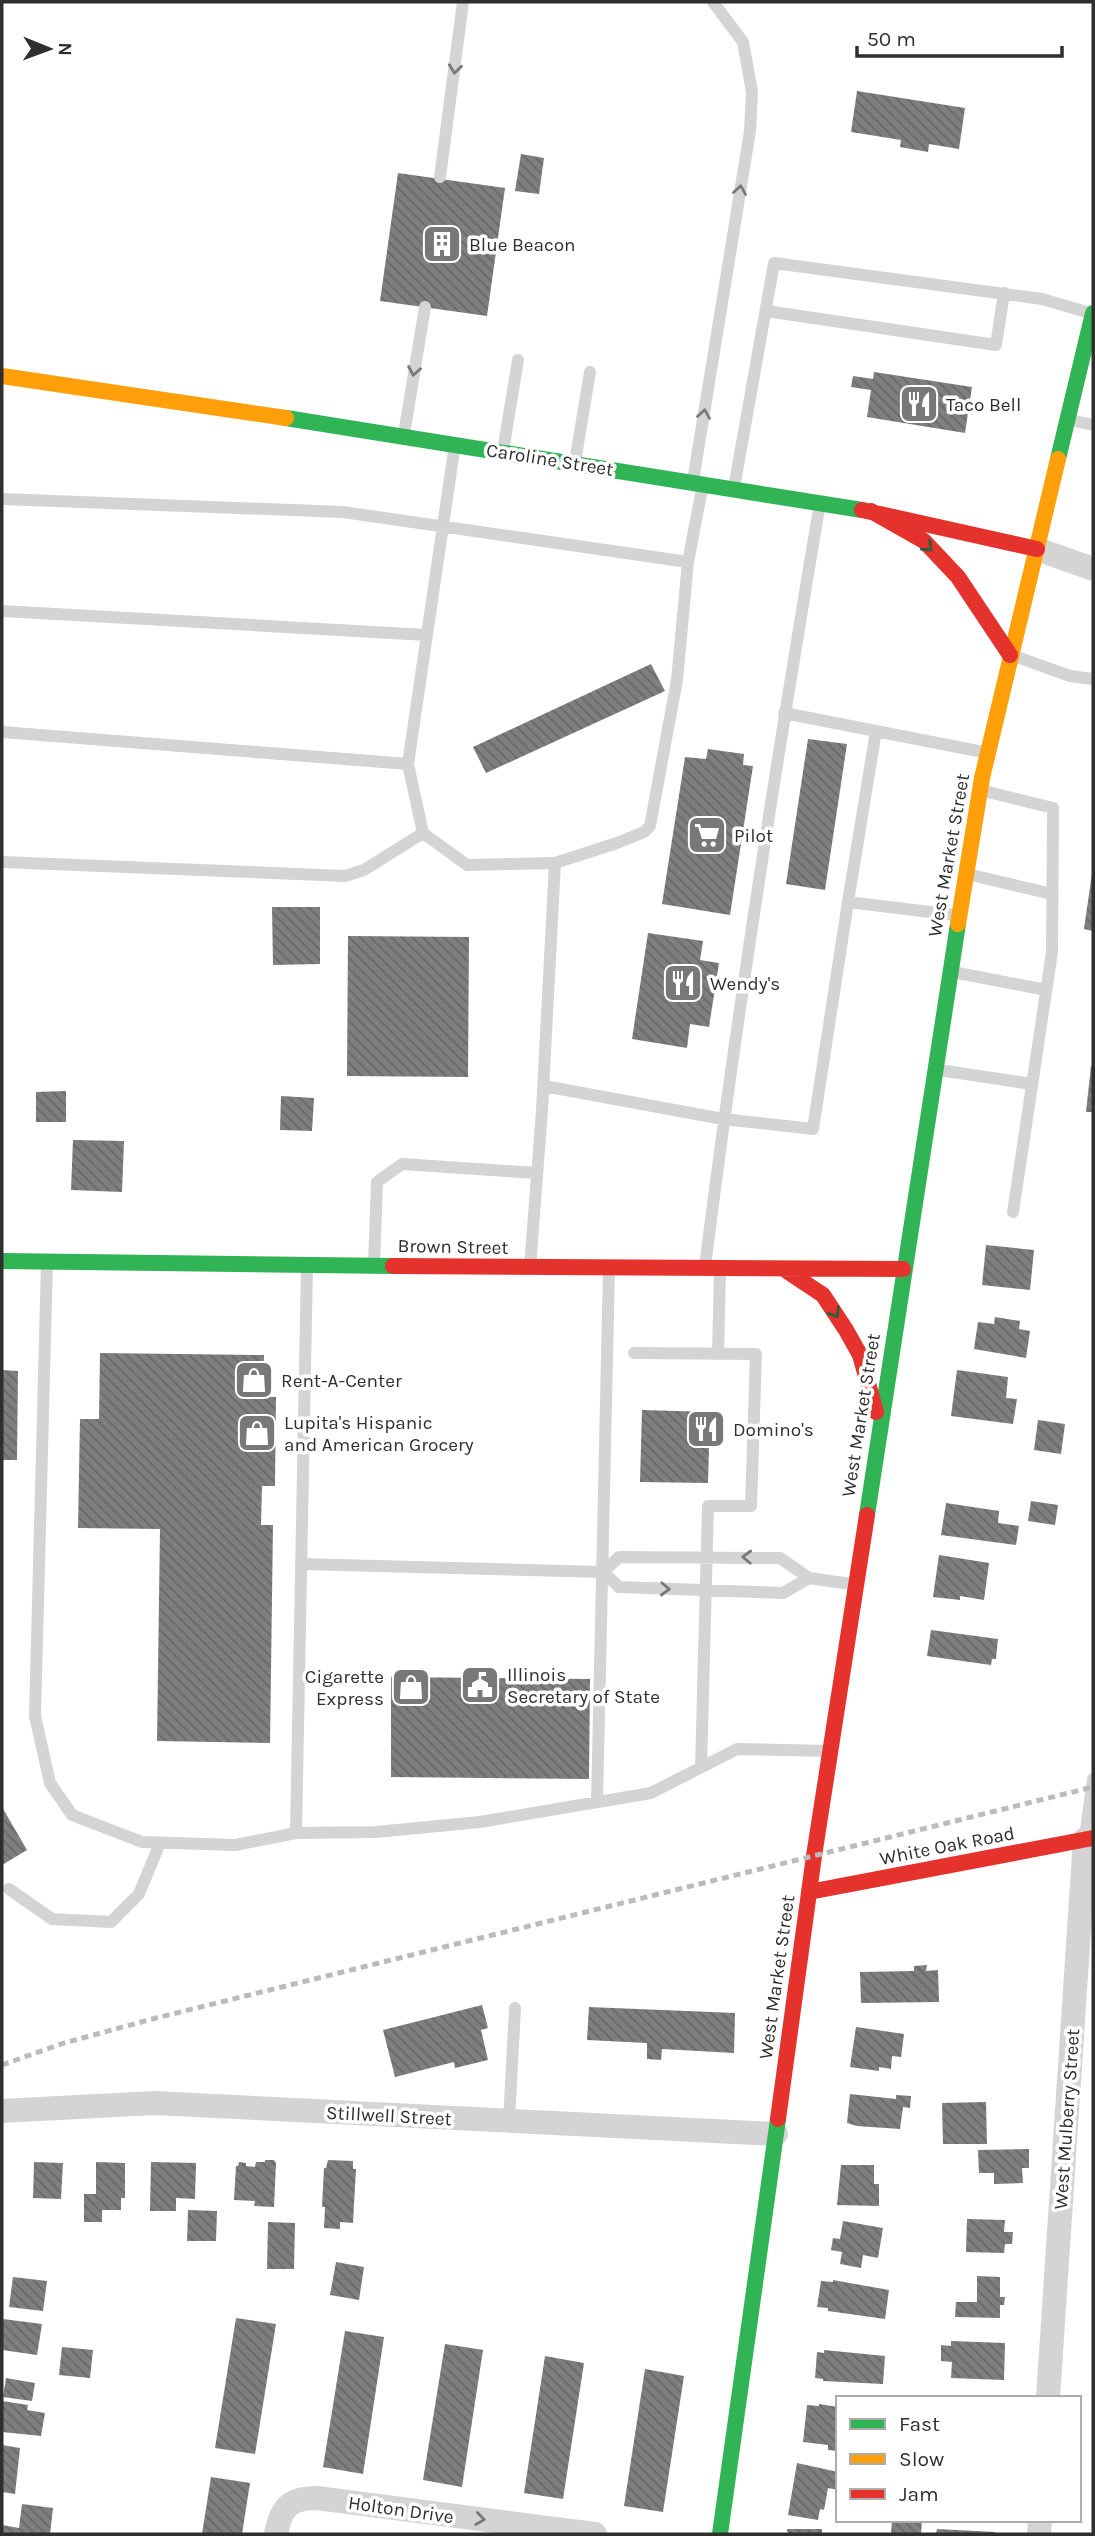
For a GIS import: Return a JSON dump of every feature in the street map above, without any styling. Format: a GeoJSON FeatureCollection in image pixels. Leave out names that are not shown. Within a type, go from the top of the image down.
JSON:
{"type":"FeatureCollection","features":[{"type":"Feature","properties":{"kind":"main road","name":"West Market Street"},"geometry":{"type":"LineString","coordinates":[[720,2534],[809,1892],[958,916],[988,752],[1093,314]]}},
{"type":"Feature","properties":{"kind":"main road","name":"Caroline Street"},"geometry":{"type":"LineString","coordinates":[[2,376],[455,443],[820,502],[1037,549]]}},
{"type":"Feature","properties":{"kind":"main road"},"geometry":{"type":"LineString","coordinates":[[871,511],[924,541],[958,577],[1010,655]]}},
{"type":"Feature","properties":{"kind":"main road","name":"Brown Street"},"geometry":{"type":"LineString","coordinates":[[2,1261],[609,1269],[903,1269]]}},
{"type":"Feature","properties":{"kind":"main road"},"geometry":{"type":"LineString","coordinates":[[784,1269],[823,1295],[846,1330],[860,1355],[879,1426]]}},
{"type":"Feature","properties":{"kind":"main road","name":"White Oak Road"},"geometry":{"type":"LineString","coordinates":[[809,1892],[1089,1838]]}},
{"type":"Feature","properties":{"kind":"street","name":"Caroline Street"},"geometry":{"type":"LineString","coordinates":[[1037,549],[1093,569]]}},
{"type":"Feature","properties":{"kind":"street","name":"West Mulberry Street"},"geometry":{"type":"LineString","coordinates":[[1048,2396],[1089,1838]]}},
{"type":"Feature","properties":{"kind":"street","name":"Stillwell Street"},"geometry":{"type":"LineString","coordinates":[[2,2111],[154,2103],[776,2134]]}},
{"type":"Feature","properties":{"kind":"street","name":"Holton Drive"},"geometry":{"type":"LineString","coordinates":[[276,2534],[284,2509],[300,2498],[595,2534]]}},
{"type":"Feature","properties":{"kind":"lane"},"geometry":{"type":"LineString","coordinates":[[440,177],[463,2]]}},
{"type":"Feature","properties":{"kind":"lane"},"geometry":{"type":"LineString","coordinates":[[455,443],[408,764],[423,833],[467,865],[555,863],[644,832],[650,826],[677,680],[698,483],[750,131],[752,92],[743,42],[712,2]]}},
{"type":"Feature","properties":{"kind":"lane"},"geometry":{"type":"LineString","coordinates":[[734,488],[774,263],[1042,299],[1093,314]]}},
{"type":"Feature","properties":{"kind":"lane"},"geometry":{"type":"LineString","coordinates":[[766,312],[996,345],[1004,293]]}},
{"type":"Feature","properties":{"kind":"lane"},"geometry":{"type":"LineString","coordinates":[[404,436],[425,307]]}},
{"type":"Feature","properties":{"kind":"lane"},"geometry":{"type":"LineString","coordinates":[[503,451],[518,360]]}},
{"type":"Feature","properties":{"kind":"lane"},"geometry":{"type":"LineString","coordinates":[[575,463],[590,372]]}},
{"type":"Feature","properties":{"kind":"lane"},"geometry":{"type":"LineString","coordinates":[[1069,419],[1093,425]]}},
{"type":"Feature","properties":{"kind":"lane"},"geometry":{"type":"LineString","coordinates":[[2,499],[343,512],[688,562]]}},
{"type":"Feature","properties":{"kind":"lane"},"geometry":{"type":"LineString","coordinates":[[718,1354],[712,1269],[723,1119],[784,713],[820,502]]}},
{"type":"Feature","properties":{"kind":"lane"},"geometry":{"type":"LineString","coordinates":[[2,611],[427,635]]}},
{"type":"Feature","properties":{"kind":"lane"},"geometry":{"type":"LineString","coordinates":[[1010,655],[1070,676],[1093,679]]}},
{"type":"Feature","properties":{"kind":"lane"},"geometry":{"type":"LineString","coordinates":[[784,713],[988,752]]}},
{"type":"Feature","properties":{"kind":"lane"},"geometry":{"type":"LineString","coordinates":[[544,1086],[723,1119],[813,1129],[876,731]]}},
{"type":"Feature","properties":{"kind":"lane"},"geometry":{"type":"LineString","coordinates":[[2,732],[408,764]]}},
{"type":"Feature","properties":{"kind":"lane"},"geometry":{"type":"LineString","coordinates":[[980,790],[1053,808],[1052,952],[1013,1212]]}},
{"type":"Feature","properties":{"kind":"lane"},"geometry":{"type":"LineString","coordinates":[[2,862],[345,876],[364,870],[423,833]]}},
{"type":"Feature","properties":{"kind":"lane"},"geometry":{"type":"LineString","coordinates":[[530,1268],[544,1086],[555,863]]}},
{"type":"Feature","properties":{"kind":"lane"},"geometry":{"type":"LineString","coordinates":[[966,874],[1052,894]]}},
{"type":"Feature","properties":{"kind":"lane"},"geometry":{"type":"LineString","coordinates":[[848,902],[958,916]]}},
{"type":"Feature","properties":{"kind":"lane"},"geometry":{"type":"LineString","coordinates":[[950,971],[1046,990]]}},
{"type":"Feature","properties":{"kind":"lane"},"geometry":{"type":"LineString","coordinates":[[935,1069],[1032,1084]]}},
{"type":"Feature","properties":{"kind":"lane"},"geometry":{"type":"LineString","coordinates":[[374,1266],[377,1182],[402,1164],[536,1173]]}},
{"type":"Feature","properties":{"kind":"lane"},"geometry":{"type":"LineString","coordinates":[[47,1262],[35,1716],[50,1783],[72,1815],[142,1842],[235,1845],[296,1833],[376,1832],[480,1822],[651,1793],[737,1749],[830,1751]]}},
{"type":"Feature","properties":{"kind":"lane"},"geometry":{"type":"LineString","coordinates":[[296,1833],[307,1265]]}},
{"type":"Feature","properties":{"kind":"lane"},"geometry":{"type":"LineString","coordinates":[[597,1802],[609,1269]]}},
{"type":"Feature","properties":{"kind":"lane"},"geometry":{"type":"LineString","coordinates":[[634,1353],[756,1354],[751,1506],[708,1506],[701,1767]]}},
{"type":"Feature","properties":{"kind":"lane"},"geometry":{"type":"LineString","coordinates":[[603,1572],[619,1557],[780,1558],[809,1578],[855,1584]]}},
{"type":"Feature","properties":{"kind":"lane"},"geometry":{"type":"LineString","coordinates":[[301,1564],[603,1572],[619,1587],[783,1593],[809,1578]]}},
{"type":"Feature","properties":{"kind":"lane"},"geometry":{"type":"LineString","coordinates":[[1089,1838],[1093,1779]]}},
{"type":"Feature","properties":{"kind":"lane"},"geometry":{"type":"LineString","coordinates":[[9,1889],[52,1919],[111,1922],[139,1894],[160,1843]]}},
{"type":"Feature","properties":{"kind":"lane"},"geometry":{"type":"LineString","coordinates":[[509,2120],[515,2008]]}},
{"type":"Feature","properties":{"kind":"building"},"geometry":{"type":"Polygon","coordinates":[[[857,91],[965,108],[959,149],[929,144],[928,152],[900,147],[901,140],[851,132],[857,91]]]}},
{"type":"Feature","properties":{"kind":"building"},"geometry":{"type":"Polygon","coordinates":[[[521,154],[544,158],[539,194],[515,191],[521,154]]]}},
{"type":"Feature","properties":{"kind":"building","name":"Blue Beacon"},"geometry":{"type":"Polygon","coordinates":[[[398,173],[505,188],[487,316],[380,301],[398,173]]]}},
{"type":"Feature","properties":{"kind":"building","name":"Taco Bell"},"geometry":{"type":"Polygon","coordinates":[[[874,372],[972,387],[965,433],[867,417],[871,390],[851,387],[853,376],[873,379],[874,372]]]}},
{"type":"Feature","properties":{"kind":"building"},"geometry":{"type":"Polygon","coordinates":[[[651,664],[665,691],[486,773],[473,747],[651,664]]]}},
{"type":"Feature","properties":{"kind":"building","name":"Pilot"},"geometry":{"type":"Polygon","coordinates":[[[808,739],[847,744],[825,890],[786,884],[808,739]]]}},
{"type":"Feature","properties":{"kind":"building","name":"Pilot"},"geometry":{"type":"Polygon","coordinates":[[[708,749],[744,754],[743,765],[753,766],[730,915],[662,904],[685,757],[706,759],[708,749]]]}},
{"type":"Feature","properties":{"kind":"building"},"geometry":{"type":"Polygon","coordinates":[[[1093,873],[1093,931],[1084,929],[1093,873]]]}},
{"type":"Feature","properties":{"kind":"building"},"geometry":{"type":"Polygon","coordinates":[[[272,907],[320,907],[320,964],[273,965],[272,907]]]}},
{"type":"Feature","properties":{"kind":"building"},"geometry":{"type":"Polygon","coordinates":[[[648,933],[703,941],[700,960],[719,963],[709,1027],[690,1024],[687,1048],[632,1039],[648,933]]]}},
{"type":"Feature","properties":{"kind":"building"},"geometry":{"type":"Polygon","coordinates":[[[348,936],[469,937],[468,1077],[347,1076],[348,936]]]}},
{"type":"Feature","properties":{"kind":"building"},"geometry":{"type":"Polygon","coordinates":[[[1091,1066],[1093,1112],[1086,1112],[1091,1066]]]}},
{"type":"Feature","properties":{"kind":"building"},"geometry":{"type":"Polygon","coordinates":[[[66,1091],[66,1122],[36,1122],[36,1092],[66,1091]]]}},
{"type":"Feature","properties":{"kind":"building"},"geometry":{"type":"Polygon","coordinates":[[[281,1096],[314,1098],[312,1131],[280,1130],[281,1096]]]}},
{"type":"Feature","properties":{"kind":"building"},"geometry":{"type":"Polygon","coordinates":[[[73,1140],[124,1141],[122,1192],[71,1190],[73,1140]]]}},
{"type":"Feature","properties":{"kind":"building"},"geometry":{"type":"Polygon","coordinates":[[[986,1245],[1034,1250],[1030,1290],[982,1285],[986,1245]]]}},
{"type":"Feature","properties":{"kind":"building"},"geometry":{"type":"Polygon","coordinates":[[[995,1317],[1020,1321],[1019,1329],[1030,1331],[1026,1358],[974,1349],[978,1322],[994,1324],[995,1317]]]}},
{"type":"Feature","properties":{"kind":"building"},"geometry":{"type":"Polygon","coordinates":[[[100,1353],[264,1355],[263,1397],[276,1397],[275,1486],[262,1486],[261,1525],[273,1525],[270,1743],[157,1741],[160,1529],[78,1528],[80,1419],[99,1419],[100,1353]]]}},
{"type":"Feature","properties":{"kind":"building"},"geometry":{"type":"Polygon","coordinates":[[[2,1370],[18,1371],[17,1460],[2,1460],[2,1370]]]}},
{"type":"Feature","properties":{"kind":"building"},"geometry":{"type":"Polygon","coordinates":[[[957,1370],[1008,1377],[1006,1398],[1017,1399],[1013,1424],[951,1416],[957,1370]]]}},
{"type":"Feature","properties":{"kind":"building"},"geometry":{"type":"Polygon","coordinates":[[[642,1410],[710,1412],[708,1483],[640,1482],[642,1410]]]}},
{"type":"Feature","properties":{"kind":"building"},"geometry":{"type":"Polygon","coordinates":[[[1038,1420],[1065,1424],[1061,1454],[1034,1450],[1038,1420]]]}},
{"type":"Feature","properties":{"kind":"building"},"geometry":{"type":"Polygon","coordinates":[[[1031,1501],[1058,1505],[1055,1525],[1028,1521],[1031,1501]]]}},
{"type":"Feature","properties":{"kind":"building"},"geometry":{"type":"Polygon","coordinates":[[[946,1503],[999,1511],[998,1523],[1019,1526],[1016,1545],[941,1535],[946,1503]]]}},
{"type":"Feature","properties":{"kind":"building"},"geometry":{"type":"Polygon","coordinates":[[[939,1555],[989,1563],[984,1600],[960,1596],[960,1600],[933,1597],[939,1555]]]}},
{"type":"Feature","properties":{"kind":"building"},"geometry":{"type":"Polygon","coordinates":[[[931,1630],[998,1639],[996,1659],[992,1659],[991,1665],[927,1656],[931,1630]]]}},
{"type":"Feature","properties":{"kind":"building"},"geometry":{"type":"Polygon","coordinates":[[[391,1677],[590,1679],[589,1779],[391,1777],[391,1677]]]}},
{"type":"Feature","properties":{"kind":"building"},"geometry":{"type":"Polygon","coordinates":[[[2,1807],[27,1850],[2,1865],[2,1807]]]}},
{"type":"Feature","properties":{"kind":"building"},"geometry":{"type":"Polygon","coordinates":[[[927,1965],[926,1971],[938,1970],[939,2002],[861,2003],[860,1972],[914,1971],[914,1966],[927,1965]]]}},
{"type":"Feature","properties":{"kind":"building"},"geometry":{"type":"Polygon","coordinates":[[[482,2005],[488,2028],[481,2030],[488,2060],[455,2068],[454,2062],[395,2077],[383,2030],[482,2005]]]}},
{"type":"Feature","properties":{"kind":"building"},"geometry":{"type":"Polygon","coordinates":[[[589,2007],[735,2013],[734,2053],[662,2049],[661,2060],[647,2059],[647,2043],[587,2040],[589,2007]]]}},
{"type":"Feature","properties":{"kind":"building"},"geometry":{"type":"Polygon","coordinates":[[[856,2027],[904,2034],[901,2057],[892,2056],[891,2069],[879,2067],[879,2071],[850,2067],[856,2027]]]}},
{"type":"Feature","properties":{"kind":"building"},"geometry":{"type":"Polygon","coordinates":[[[850,2094],[896,2099],[896,2095],[911,2096],[910,2108],[903,2107],[900,2129],[857,2126],[847,2123],[850,2094]]]}},
{"type":"Feature","properties":{"kind":"building"},"geometry":{"type":"Polygon","coordinates":[[[986,2102],[987,2144],[943,2144],[942,2103],[986,2102]]]}},
{"type":"Feature","properties":{"kind":"building"},"geometry":{"type":"Polygon","coordinates":[[[1029,2149],[1029,2168],[1022,2168],[1023,2183],[994,2184],[994,2173],[979,2173],[978,2150],[1029,2149]]]}},
{"type":"Feature","properties":{"kind":"building"},"geometry":{"type":"Polygon","coordinates":[[[274,2160],[276,2163],[274,2207],[254,2206],[255,2201],[234,2200],[236,2166],[239,2162],[255,2167],[256,2162],[274,2160]]]}},
{"type":"Feature","properties":{"kind":"building"},"geometry":{"type":"Polygon","coordinates":[[[328,2160],[353,2161],[353,2169],[356,2169],[353,2223],[340,2222],[340,2229],[324,2228],[324,2168],[328,2160]]]}},
{"type":"Feature","properties":{"kind":"building"},"geometry":{"type":"Polygon","coordinates":[[[34,2162],[63,2163],[61,2199],[33,2198],[34,2162]]]}},
{"type":"Feature","properties":{"kind":"building"},"geometry":{"type":"Polygon","coordinates":[[[96,2162],[125,2163],[125,2198],[121,2198],[121,2210],[102,2210],[102,2222],[84,2222],[84,2194],[96,2194],[96,2162]]]}},
{"type":"Feature","properties":{"kind":"building"},"geometry":{"type":"Polygon","coordinates":[[[151,2162],[196,2163],[195,2199],[176,2198],[176,2211],[150,2211],[151,2162]]]}},
{"type":"Feature","properties":{"kind":"building"},"geometry":{"type":"Polygon","coordinates":[[[841,2165],[874,2165],[874,2184],[879,2184],[879,2206],[837,2205],[841,2165]]]}},
{"type":"Feature","properties":{"kind":"building"},"geometry":{"type":"Polygon","coordinates":[[[188,2210],[217,2211],[216,2241],[187,2241],[188,2210]]]}},
{"type":"Feature","properties":{"kind":"building"},"geometry":{"type":"Polygon","coordinates":[[[967,2219],[1005,2220],[1004,2232],[1013,2232],[1012,2244],[1005,2244],[1004,2253],[966,2252],[967,2219]]]}},
{"type":"Feature","properties":{"kind":"building"},"geometry":{"type":"Polygon","coordinates":[[[843,2221],[883,2228],[878,2258],[863,2255],[861,2268],[840,2264],[842,2252],[831,2250],[833,2238],[840,2239],[843,2221]]]}},
{"type":"Feature","properties":{"kind":"building"},"geometry":{"type":"Polygon","coordinates":[[[268,2222],[295,2223],[294,2269],[267,2269],[268,2222]]]}},
{"type":"Feature","properties":{"kind":"building"},"geometry":{"type":"Polygon","coordinates":[[[336,2262],[364,2267],[359,2300],[330,2295],[336,2262]]]}},
{"type":"Feature","properties":{"kind":"building"},"geometry":{"type":"Polygon","coordinates":[[[977,2276],[1000,2277],[1000,2297],[1005,2297],[1004,2305],[1000,2305],[1000,2318],[955,2317],[956,2302],[977,2302],[977,2276]]]}},
{"type":"Feature","properties":{"kind":"building"},"geometry":{"type":"Polygon","coordinates":[[[13,2277],[47,2281],[43,2311],[9,2307],[13,2277]]]}},
{"type":"Feature","properties":{"kind":"building"},"geometry":{"type":"Polygon","coordinates":[[[833,2280],[889,2290],[885,2319],[817,2307],[821,2281],[833,2280]]]}},
{"type":"Feature","properties":{"kind":"building"},"geometry":{"type":"Polygon","coordinates":[[[236,2318],[276,2324],[255,2454],[215,2448],[236,2318]]]}},
{"type":"Feature","properties":{"kind":"building"},"geometry":{"type":"Polygon","coordinates":[[[3,2319],[42,2324],[37,2355],[2,2350],[3,2319]]]}},
{"type":"Feature","properties":{"kind":"building"},"geometry":{"type":"Polygon","coordinates":[[[345,2331],[384,2337],[363,2474],[323,2467],[345,2331]]]}},
{"type":"Feature","properties":{"kind":"building"},"geometry":{"type":"Polygon","coordinates":[[[951,2341],[1005,2343],[1004,2380],[951,2378],[952,2362],[941,2361],[941,2345],[951,2346],[951,2341]]]}},
{"type":"Feature","properties":{"kind":"building"},"geometry":{"type":"Polygon","coordinates":[[[445,2344],[483,2350],[462,2487],[423,2480],[445,2344]]]}},
{"type":"Feature","properties":{"kind":"building"},"geometry":{"type":"Polygon","coordinates":[[[62,2347],[93,2350],[90,2378],[59,2375],[62,2347]]]}},
{"type":"Feature","properties":{"kind":"building"},"geometry":{"type":"Polygon","coordinates":[[[824,2350],[885,2356],[883,2384],[823,2381],[815,2378],[817,2352],[824,2353],[824,2350]]]}},
{"type":"Feature","properties":{"kind":"building"},"geometry":{"type":"Polygon","coordinates":[[[545,2356],[584,2363],[563,2499],[524,2493],[545,2356]]]}},
{"type":"Feature","properties":{"kind":"building"},"geometry":{"type":"Polygon","coordinates":[[[645,2369],[684,2376],[663,2512],[624,2506],[645,2369]]]}},
{"type":"Feature","properties":{"kind":"building"},"geometry":{"type":"Polygon","coordinates":[[[6,2378],[35,2383],[32,2401],[3,2397],[6,2378]]]}},
{"type":"Feature","properties":{"kind":"building"},"geometry":{"type":"Polygon","coordinates":[[[2,2401],[28,2405],[27,2410],[45,2413],[41,2436],[2,2432],[2,2401]]]}},
{"type":"Feature","properties":{"kind":"building"},"geometry":{"type":"Polygon","coordinates":[[[807,2405],[836,2407],[836,2451],[828,2450],[828,2445],[803,2442],[807,2405]]]}},
{"type":"Feature","properties":{"kind":"building"},"geometry":{"type":"Polygon","coordinates":[[[2,2445],[20,2448],[15,2494],[2,2492],[2,2445]]]}},
{"type":"Feature","properties":{"kind":"building"},"geometry":{"type":"Polygon","coordinates":[[[797,2463],[836,2472],[836,2490],[828,2488],[824,2510],[820,2509],[818,2520],[788,2515],[797,2463]]]}},
{"type":"Feature","properties":{"kind":"building"},"geometry":{"type":"Polygon","coordinates":[[[211,2477],[250,2483],[242,2534],[202,2534],[211,2477]]]}},
{"type":"Feature","properties":{"kind":"building"},"geometry":{"type":"Polygon","coordinates":[[[22,2504],[53,2508],[50,2534],[2,2534],[2,2525],[19,2528],[22,2504]]]}},
{"type":"Feature","properties":{"kind":"building"},"geometry":{"type":"Polygon","coordinates":[[[892,2522],[922,2522],[921,2534],[891,2534],[892,2522]]]}},
{"type":"Feature","properties":{"kind":"building"},"geometry":{"type":"Polygon","coordinates":[[[787,2529],[822,2529],[822,2534],[788,2534],[787,2529]]]}},
{"type":"Feature","properties":{"kind":"building"},"geometry":{"type":"Polygon","coordinates":[[[937,2529],[995,2532],[995,2534],[936,2534],[937,2529]]]}},
{"type":"Feature","properties":{"kind":"railway"},"geometry":{"type":"LineString","coordinates":[[2,2065],[64,2043],[156,2018],[1093,1787]]}},
{"type":"Feature","properties":{"kind":"traffic: fast"},"geometry":{"type":"LineString","coordinates":[[1058,459],[1093,313]]}},
{"type":"Feature","properties":{"kind":"traffic: fast"},"geometry":{"type":"LineString","coordinates":[[286,418],[862,510]]}},
{"type":"Feature","properties":{"kind":"traffic: fast"},"geometry":{"type":"LineString","coordinates":[[867,1515],[958,924]]}},
{"type":"Feature","properties":{"kind":"traffic: fast"},"geometry":{"type":"LineString","coordinates":[[2,1261],[393,1266]]}},
{"type":"Feature","properties":{"kind":"traffic: fast"},"geometry":{"type":"LineString","coordinates":[[720,2534],[778,2119]]}},
{"type":"Feature","properties":{"kind":"traffic: slow"},"geometry":{"type":"LineString","coordinates":[[2,376],[286,418]]}},
{"type":"Feature","properties":{"kind":"traffic: slow"},"geometry":{"type":"LineString","coordinates":[[958,924],[982,778],[1058,459]]}},
{"type":"Feature","properties":{"kind":"traffic: jam"},"geometry":{"type":"LineString","coordinates":[[862,510],[1037,549]]}},
{"type":"Feature","properties":{"kind":"traffic: jam"},"geometry":{"type":"LineString","coordinates":[[871,511],[924,541],[958,577],[1010,655]]}},
{"type":"Feature","properties":{"kind":"traffic: jam"},"geometry":{"type":"LineString","coordinates":[[393,1266],[903,1269]]}},
{"type":"Feature","properties":{"kind":"traffic: jam"},"geometry":{"type":"LineString","coordinates":[[784,1269],[823,1295],[846,1330],[860,1355],[876,1412]]}},
{"type":"Feature","properties":{"kind":"traffic: jam"},"geometry":{"type":"LineString","coordinates":[[778,2119],[814,1856],[867,1515]]}},
{"type":"Feature","properties":{"kind":"traffic: jam"},"geometry":{"type":"LineString","coordinates":[[809,1892],[1093,1838]]}},
{"type":"Feature","properties":{"kind":"place","name":"Blue Beacon"},"geometry":{"type":"Point","coordinates":[442,244]}},
{"type":"Feature","properties":{"kind":"place","name":"Taco Bell"},"geometry":{"type":"Point","coordinates":[919,404]}},
{"type":"Feature","properties":{"kind":"place","name":"Pilot"},"geometry":{"type":"Point","coordinates":[707,835]}},
{"type":"Feature","properties":{"kind":"place","name":"Wendy's"},"geometry":{"type":"Point","coordinates":[683,983]}},
{"type":"Feature","properties":{"kind":"place","name":"Rent-A-Center"},"geometry":{"type":"Point","coordinates":[254,1380]}},
{"type":"Feature","properties":{"kind":"place","name":"Domino's"},"geometry":{"type":"Point","coordinates":[706,1429]}},
{"type":"Feature","properties":{"kind":"place","name":"Lupita's Hispanic and American Grocery"},"geometry":{"type":"Point","coordinates":[257,1433]}},
{"type":"Feature","properties":{"kind":"place","name":"Illinois Secretary of State"},"geometry":{"type":"Point","coordinates":[480,1685]}},
{"type":"Feature","properties":{"kind":"place","name":"Cigarette Express"},"geometry":{"type":"Point","coordinates":[411,1687]}}]}
